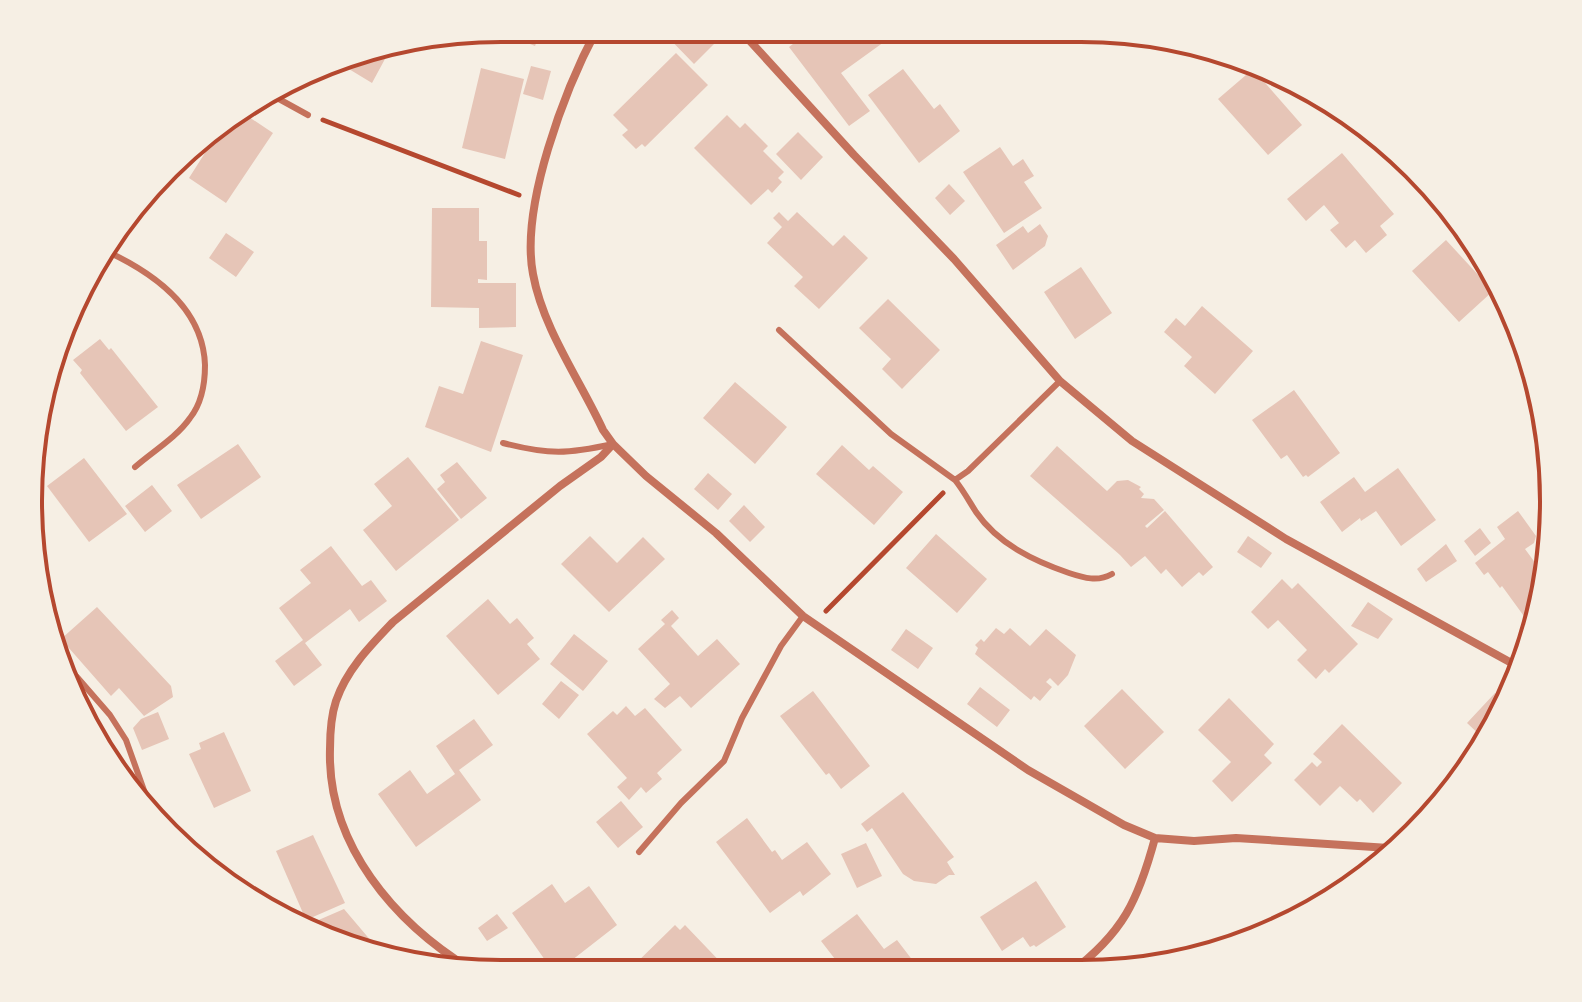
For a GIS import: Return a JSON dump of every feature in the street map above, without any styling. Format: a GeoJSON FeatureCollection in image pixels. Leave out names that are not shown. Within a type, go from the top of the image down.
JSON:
{"type":"FeatureCollection","features":[{"type":"Feature","properties":{"kind":"street"},"geometry":{"type":"LineString","coordinates":[[591,42],[571,85],[543,165],[529,244],[533,276],[543,308],[603,430],[613,444],[646,476],[716,533],[803,616],[1028,770],[1124,825],[1155,838],[1194,841],[1236,838],[1382,848]]}},
{"type":"Feature","properties":{"kind":"street"},"geometry":{"type":"LineString","coordinates":[[751,42],[954,259],[1060,381],[1132,441],[1286,539],[1511,663]]}},
{"type":"Feature","properties":{"kind":"street"},"geometry":{"type":"LineString","coordinates":[[454,957],[417,932],[372,879],[353,847],[332,791],[330,730],[335,702],[348,675],[393,622],[560,486],[601,457],[613,444]]}},
{"type":"Feature","properties":{"kind":"street"},"geometry":{"type":"LineString","coordinates":[[1087,960],[1117,930],[1133,902],[1155,838]]}},
{"type":"Feature","properties":{"kind":"lane"},"geometry":{"type":"LineString","coordinates":[[279,99],[308,115]]}},
{"type":"Feature","properties":{"kind":"lane"},"geometry":{"type":"LineString","coordinates":[[113,255],[149,274],[172,294],[193,321],[204,343],[205,375],[200,403],[189,421],[135,467]]}},
{"type":"Feature","properties":{"kind":"lane"},"geometry":{"type":"LineString","coordinates":[[779,330],[891,434],[955,480],[977,514],[1020,553],[1041,564],[1083,578],[1103,579],[1112,574]]}},
{"type":"Feature","properties":{"kind":"lane"},"geometry":{"type":"LineString","coordinates":[[955,480],[1060,381]]}},
{"type":"Feature","properties":{"kind":"lane"},"geometry":{"type":"LineString","coordinates":[[503,443],[539,452],[561,453],[613,444]]}},
{"type":"Feature","properties":{"kind":"lane"},"geometry":{"type":"LineString","coordinates":[[639,852],[681,803],[724,761],[742,718],[781,646],[803,616]]}},
{"type":"Feature","properties":{"kind":"lane"},"geometry":{"type":"LineString","coordinates":[[77,677],[110,715],[126,740],[143,788]]}},
{"type":"Feature","properties":{"kind":"path"},"geometry":{"type":"LineString","coordinates":[[308,115],[535,202]]}},
{"type":"Feature","properties":{"kind":"path"},"geometry":{"type":"LineString","coordinates":[[835,601],[925,511]]}},
{"type":"Feature","properties":{"kind":"building"},"geometry":{"type":"Polygon","coordinates":[[[673,42],[716,42],[694,64],[673,42]]]}},
{"type":"Feature","properties":{"kind":"building"},"geometry":{"type":"Polygon","coordinates":[[[796,42],[884,42],[841,73],[870,111],[849,126],[789,47],[796,42]]]}},
{"type":"Feature","properties":{"kind":"building"},"geometry":{"type":"Polygon","coordinates":[[[676,53],[708,85],[645,147],[642,144],[636,149],[622,135],[628,130],[613,115],[676,53]]]}},
{"type":"Feature","properties":{"kind":"building"},"geometry":{"type":"Polygon","coordinates":[[[386,57],[372,83],[347,68],[386,57]]]}},
{"type":"Feature","properties":{"kind":"building"},"geometry":{"type":"Polygon","coordinates":[[[531,66],[551,71],[543,100],[523,94],[531,66]]]}},
{"type":"Feature","properties":{"kind":"building"},"geometry":{"type":"Polygon","coordinates":[[[481,68],[524,79],[505,159],[462,148],[481,68]]]}},
{"type":"Feature","properties":{"kind":"building"},"geometry":{"type":"Polygon","coordinates":[[[903,69],[934,109],[940,104],[960,131],[919,163],[868,95],[903,69]]]}},
{"type":"Feature","properties":{"kind":"building"},"geometry":{"type":"Polygon","coordinates":[[[1248,73],[1262,79],[1302,125],[1268,155],[1218,99],[1248,73]]]}},
{"type":"Feature","properties":{"kind":"building"},"geometry":{"type":"Polygon","coordinates":[[[727,115],[740,128],[745,123],[768,146],[763,151],[784,172],[778,178],[782,182],[772,193],[768,189],[751,205],[694,148],[727,115]]]}},
{"type":"Feature","properties":{"kind":"building"},"geometry":{"type":"Polygon","coordinates":[[[249,117],[273,133],[226,203],[189,178],[208,148],[249,117]]]}},
{"type":"Feature","properties":{"kind":"building"},"geometry":{"type":"Polygon","coordinates":[[[798,132],[823,157],[801,180],[776,154],[798,132]]]}},
{"type":"Feature","properties":{"kind":"building"},"geometry":{"type":"Polygon","coordinates":[[[1000,147],[1013,166],[1023,159],[1034,176],[1024,182],[1042,208],[1004,233],[963,172],[1000,147]]]}},
{"type":"Feature","properties":{"kind":"building"},"geometry":{"type":"Polygon","coordinates":[[[1342,153],[1394,214],[1380,226],[1387,235],[1366,253],[1355,240],[1346,248],[1330,230],[1339,223],[1324,205],[1306,221],[1287,199],[1342,153]]]}},
{"type":"Feature","properties":{"kind":"building"},"geometry":{"type":"Polygon","coordinates":[[[949,184],[965,201],[950,215],[935,198],[949,184]]]}},
{"type":"Feature","properties":{"kind":"building"},"geometry":{"type":"Polygon","coordinates":[[[432,208],[479,208],[479,241],[487,241],[487,280],[478,279],[478,283],[516,283],[516,327],[479,328],[479,308],[431,307],[432,208]]]}},
{"type":"Feature","properties":{"kind":"building"},"geometry":{"type":"Polygon","coordinates":[[[779,212],[788,221],[797,212],[833,246],[844,235],[868,258],[819,309],[794,286],[803,277],[767,243],[782,227],[773,218],[779,212]]]}},
{"type":"Feature","properties":{"kind":"building"},"geometry":{"type":"Polygon","coordinates":[[[1040,224],[1048,236],[1045,246],[1013,270],[996,245],[1023,226],[1028,233],[1040,224]]]}},
{"type":"Feature","properties":{"kind":"building"},"geometry":{"type":"Polygon","coordinates":[[[226,233],[254,252],[236,277],[209,258],[226,233]]]}},
{"type":"Feature","properties":{"kind":"building"},"geometry":{"type":"Polygon","coordinates":[[[1446,240],[1484,281],[1490,293],[1459,322],[1412,271],[1446,240]]]}},
{"type":"Feature","properties":{"kind":"building"},"geometry":{"type":"Polygon","coordinates":[[[1081,267],[1112,313],[1075,339],[1044,292],[1081,267]]]}},
{"type":"Feature","properties":{"kind":"building"},"geometry":{"type":"Polygon","coordinates":[[[888,299],[940,350],[902,389],[882,369],[891,359],[859,328],[888,299]]]}},
{"type":"Feature","properties":{"kind":"building"},"geometry":{"type":"Polygon","coordinates":[[[1202,306],[1253,351],[1215,394],[1184,366],[1192,357],[1164,332],[1176,318],[1185,326],[1202,306]]]}},
{"type":"Feature","properties":{"kind":"building"},"geometry":{"type":"Polygon","coordinates":[[[100,339],[109,350],[111,348],[158,407],[126,431],[73,360],[100,339]]]}},
{"type":"Feature","properties":{"kind":"building"},"geometry":{"type":"Polygon","coordinates":[[[481,341],[523,355],[491,452],[425,427],[439,386],[463,394],[481,341]]]}},
{"type":"Feature","properties":{"kind":"building"},"geometry":{"type":"Polygon","coordinates":[[[735,382],[787,427],[755,464],[703,418],[735,382]]]}},
{"type":"Feature","properties":{"kind":"building"},"geometry":{"type":"Polygon","coordinates":[[[1294,390],[1340,453],[1308,477],[1303,477],[1287,455],[1281,459],[1252,420],[1294,390]]]}},
{"type":"Feature","properties":{"kind":"building"},"geometry":{"type":"Polygon","coordinates":[[[238,444],[261,477],[201,519],[177,485],[238,444]]]}},
{"type":"Feature","properties":{"kind":"building"},"geometry":{"type":"Polygon","coordinates":[[[842,445],[869,470],[873,466],[903,492],[874,525],[816,474],[842,445]]]}},
{"type":"Feature","properties":{"kind":"building"},"geometry":{"type":"Polygon","coordinates":[[[1057,446],[1107,491],[1117,481],[1128,480],[1141,487],[1139,489],[1144,494],[1141,498],[1154,499],[1164,510],[1145,526],[1147,528],[1165,511],[1213,567],[1203,576],[1199,572],[1182,587],[1166,569],[1161,574],[1145,556],[1131,567],[1030,476],[1057,446]]]}},
{"type":"Feature","properties":{"kind":"building"},"geometry":{"type":"Polygon","coordinates":[[[408,457],[459,520],[396,571],[363,530],[392,506],[374,484],[408,457]]]}},
{"type":"Feature","properties":{"kind":"building"},"geometry":{"type":"Polygon","coordinates":[[[84,458],[127,514],[89,542],[47,486],[84,458]]]}},
{"type":"Feature","properties":{"kind":"building"},"geometry":{"type":"Polygon","coordinates":[[[457,462],[487,498],[461,519],[437,489],[445,482],[440,475],[457,462]]]}},
{"type":"Feature","properties":{"kind":"building"},"geometry":{"type":"Polygon","coordinates":[[[1398,468],[1436,520],[1401,546],[1376,511],[1361,521],[1360,518],[1342,532],[1320,502],[1354,477],[1365,492],[1398,468]]]}},
{"type":"Feature","properties":{"kind":"building"},"geometry":{"type":"Polygon","coordinates":[[[708,473],[732,494],[718,510],[694,489],[708,473]]]}},
{"type":"Feature","properties":{"kind":"building"},"geometry":{"type":"Polygon","coordinates":[[[152,485],[172,511],[145,532],[125,506],[152,485]]]}},
{"type":"Feature","properties":{"kind":"building"},"geometry":{"type":"Polygon","coordinates":[[[744,505],[765,527],[750,542],[729,521],[744,505]]]}},
{"type":"Feature","properties":{"kind":"building"},"geometry":{"type":"Polygon","coordinates":[[[1518,511],[1536,536],[1534,543],[1525,549],[1536,563],[1525,617],[1502,586],[1500,588],[1488,572],[1484,575],[1475,563],[1505,539],[1497,527],[1518,511]]]}},
{"type":"Feature","properties":{"kind":"building"},"geometry":{"type":"Polygon","coordinates":[[[1480,528],[1491,543],[1475,556],[1464,541],[1480,528]]]}},
{"type":"Feature","properties":{"kind":"building"},"geometry":{"type":"Polygon","coordinates":[[[936,534],[987,579],[957,613],[906,568],[936,534]]]}},
{"type":"Feature","properties":{"kind":"building"},"geometry":{"type":"Polygon","coordinates":[[[590,536],[617,563],[643,537],[665,559],[609,612],[561,564],[590,536]]]}},
{"type":"Feature","properties":{"kind":"building"},"geometry":{"type":"Polygon","coordinates":[[[1248,536],[1272,553],[1261,568],[1237,552],[1248,536]]]}},
{"type":"Feature","properties":{"kind":"building"},"geometry":{"type":"Polygon","coordinates":[[[1446,544],[1457,561],[1426,582],[1417,569],[1446,544]]]}},
{"type":"Feature","properties":{"kind":"building"},"geometry":{"type":"Polygon","coordinates":[[[331,546],[362,586],[371,580],[387,601],[359,622],[350,609],[305,643],[322,665],[294,686],[275,661],[303,640],[279,608],[311,583],[300,570],[331,546]]]}},
{"type":"Feature","properties":{"kind":"building"},"geometry":{"type":"Polygon","coordinates":[[[1282,579],[1292,589],[1298,583],[1358,644],[1329,673],[1325,669],[1316,679],[1297,660],[1307,650],[1278,620],[1268,629],[1251,612],[1282,579]]]}},
{"type":"Feature","properties":{"kind":"building"},"geometry":{"type":"Polygon","coordinates":[[[488,599],[510,624],[517,618],[534,638],[527,644],[540,659],[498,695],[446,636],[488,599]]]}},
{"type":"Feature","properties":{"kind":"building"},"geometry":{"type":"Polygon","coordinates":[[[1368,602],[1393,619],[1378,639],[1351,626],[1368,602]]]}},
{"type":"Feature","properties":{"kind":"building"},"geometry":{"type":"Polygon","coordinates":[[[97,607],[171,686],[173,697],[144,716],[119,688],[111,696],[63,637],[97,607]]]}},
{"type":"Feature","properties":{"kind":"building"},"geometry":{"type":"Polygon","coordinates":[[[672,610],[679,618],[671,626],[698,656],[717,639],[740,664],[691,708],[680,696],[665,708],[654,699],[670,684],[638,649],[665,624],[661,620],[672,610]]]}},
{"type":"Feature","properties":{"kind":"building"},"geometry":{"type":"Polygon","coordinates":[[[996,628],[1004,634],[1010,628],[1030,646],[1046,629],[1076,655],[1068,675],[1058,686],[1050,678],[1046,682],[1052,687],[1040,701],[1034,696],[1031,700],[975,654],[978,648],[975,645],[981,639],[984,642],[996,628]]]}},
{"type":"Feature","properties":{"kind":"building"},"geometry":{"type":"Polygon","coordinates":[[[906,629],[933,648],[918,669],[891,650],[906,629]]]}},
{"type":"Feature","properties":{"kind":"building"},"geometry":{"type":"Polygon","coordinates":[[[574,634],[608,661],[583,691],[550,664],[574,634]]]}},
{"type":"Feature","properties":{"kind":"building"},"geometry":{"type":"Polygon","coordinates":[[[561,681],[579,695],[559,719],[542,704],[561,681]]]}},
{"type":"Feature","properties":{"kind":"building"},"geometry":{"type":"Polygon","coordinates":[[[980,687],[1010,710],[997,727],[967,704],[980,687]]]}},
{"type":"Feature","properties":{"kind":"building"},"geometry":{"type":"Polygon","coordinates":[[[1122,689],[1164,732],[1125,769],[1084,726],[1122,689]]]}},
{"type":"Feature","properties":{"kind":"building"},"geometry":{"type":"Polygon","coordinates":[[[813,691],[870,766],[841,789],[829,773],[826,775],[780,716],[813,691]]]}},
{"type":"Feature","properties":{"kind":"building"},"geometry":{"type":"Polygon","coordinates":[[[1495,693],[1497,695],[1477,733],[1467,723],[1495,693]]]}},
{"type":"Feature","properties":{"kind":"building"},"geometry":{"type":"Polygon","coordinates":[[[1229,698],[1274,744],[1264,755],[1272,763],[1232,802],[1212,781],[1231,762],[1198,730],[1229,698]]]}},
{"type":"Feature","properties":{"kind":"building"},"geometry":{"type":"Polygon","coordinates":[[[626,706],[635,716],[645,708],[682,750],[657,773],[662,779],[646,793],[641,787],[629,800],[617,787],[627,778],[587,734],[613,711],[617,715],[626,706]]]}},
{"type":"Feature","properties":{"kind":"building"},"geometry":{"type":"Polygon","coordinates":[[[158,712],[169,739],[142,750],[133,728],[141,719],[158,712]]]}},
{"type":"Feature","properties":{"kind":"building"},"geometry":{"type":"Polygon","coordinates":[[[474,719],[493,745],[459,770],[481,800],[416,847],[378,794],[410,770],[427,794],[455,774],[436,746],[474,719]]]}},
{"type":"Feature","properties":{"kind":"building"},"geometry":{"type":"Polygon","coordinates":[[[1342,724],[1402,783],[1373,813],[1360,799],[1357,802],[1340,786],[1320,806],[1294,780],[1312,762],[1317,767],[1322,762],[1313,754],[1342,724]]]}},
{"type":"Feature","properties":{"kind":"building"},"geometry":{"type":"Polygon","coordinates":[[[224,732],[251,791],[214,808],[189,754],[201,749],[199,743],[224,732]]]}},
{"type":"Feature","properties":{"kind":"building"},"geometry":{"type":"Polygon","coordinates":[[[903,792],[954,857],[947,862],[955,875],[949,875],[936,884],[914,881],[903,874],[872,828],[867,832],[861,824],[903,792]]]}},
{"type":"Feature","properties":{"kind":"building"},"geometry":{"type":"Polygon","coordinates":[[[621,801],[643,827],[618,848],[596,822],[621,801]]]}},
{"type":"Feature","properties":{"kind":"building"},"geometry":{"type":"Polygon","coordinates":[[[747,818],[772,852],[775,850],[782,860],[807,842],[831,874],[803,896],[800,891],[770,913],[716,842],[747,818]]]}},
{"type":"Feature","properties":{"kind":"building"},"geometry":{"type":"Polygon","coordinates":[[[313,835],[345,903],[310,918],[304,916],[276,851],[313,835]]]}},
{"type":"Feature","properties":{"kind":"building"},"geometry":{"type":"Polygon","coordinates":[[[866,843],[882,876],[857,888],[841,854],[866,843]]]}},
{"type":"Feature","properties":{"kind":"building"},"geometry":{"type":"Polygon","coordinates":[[[1036,881],[1066,927],[1036,947],[1030,947],[1023,937],[1002,951],[980,917],[1036,881]]]}},
{"type":"Feature","properties":{"kind":"building"},"geometry":{"type":"Polygon","coordinates":[[[552,884],[565,903],[589,886],[617,925],[572,960],[545,960],[512,913],[552,884]]]}},
{"type":"Feature","properties":{"kind":"building"},"geometry":{"type":"Polygon","coordinates":[[[344,909],[371,941],[353,936],[316,921],[344,909]]]}},
{"type":"Feature","properties":{"kind":"building"},"geometry":{"type":"Polygon","coordinates":[[[497,914],[508,928],[487,941],[478,928],[497,914]]]}},
{"type":"Feature","properties":{"kind":"building"},"geometry":{"type":"Polygon","coordinates":[[[857,914],[884,949],[897,940],[912,960],[836,960],[821,941],[857,914]]]}},
{"type":"Feature","properties":{"kind":"building"},"geometry":{"type":"Polygon","coordinates":[[[675,925],[680,930],[685,925],[718,960],[639,960],[675,925]]]}}]}
